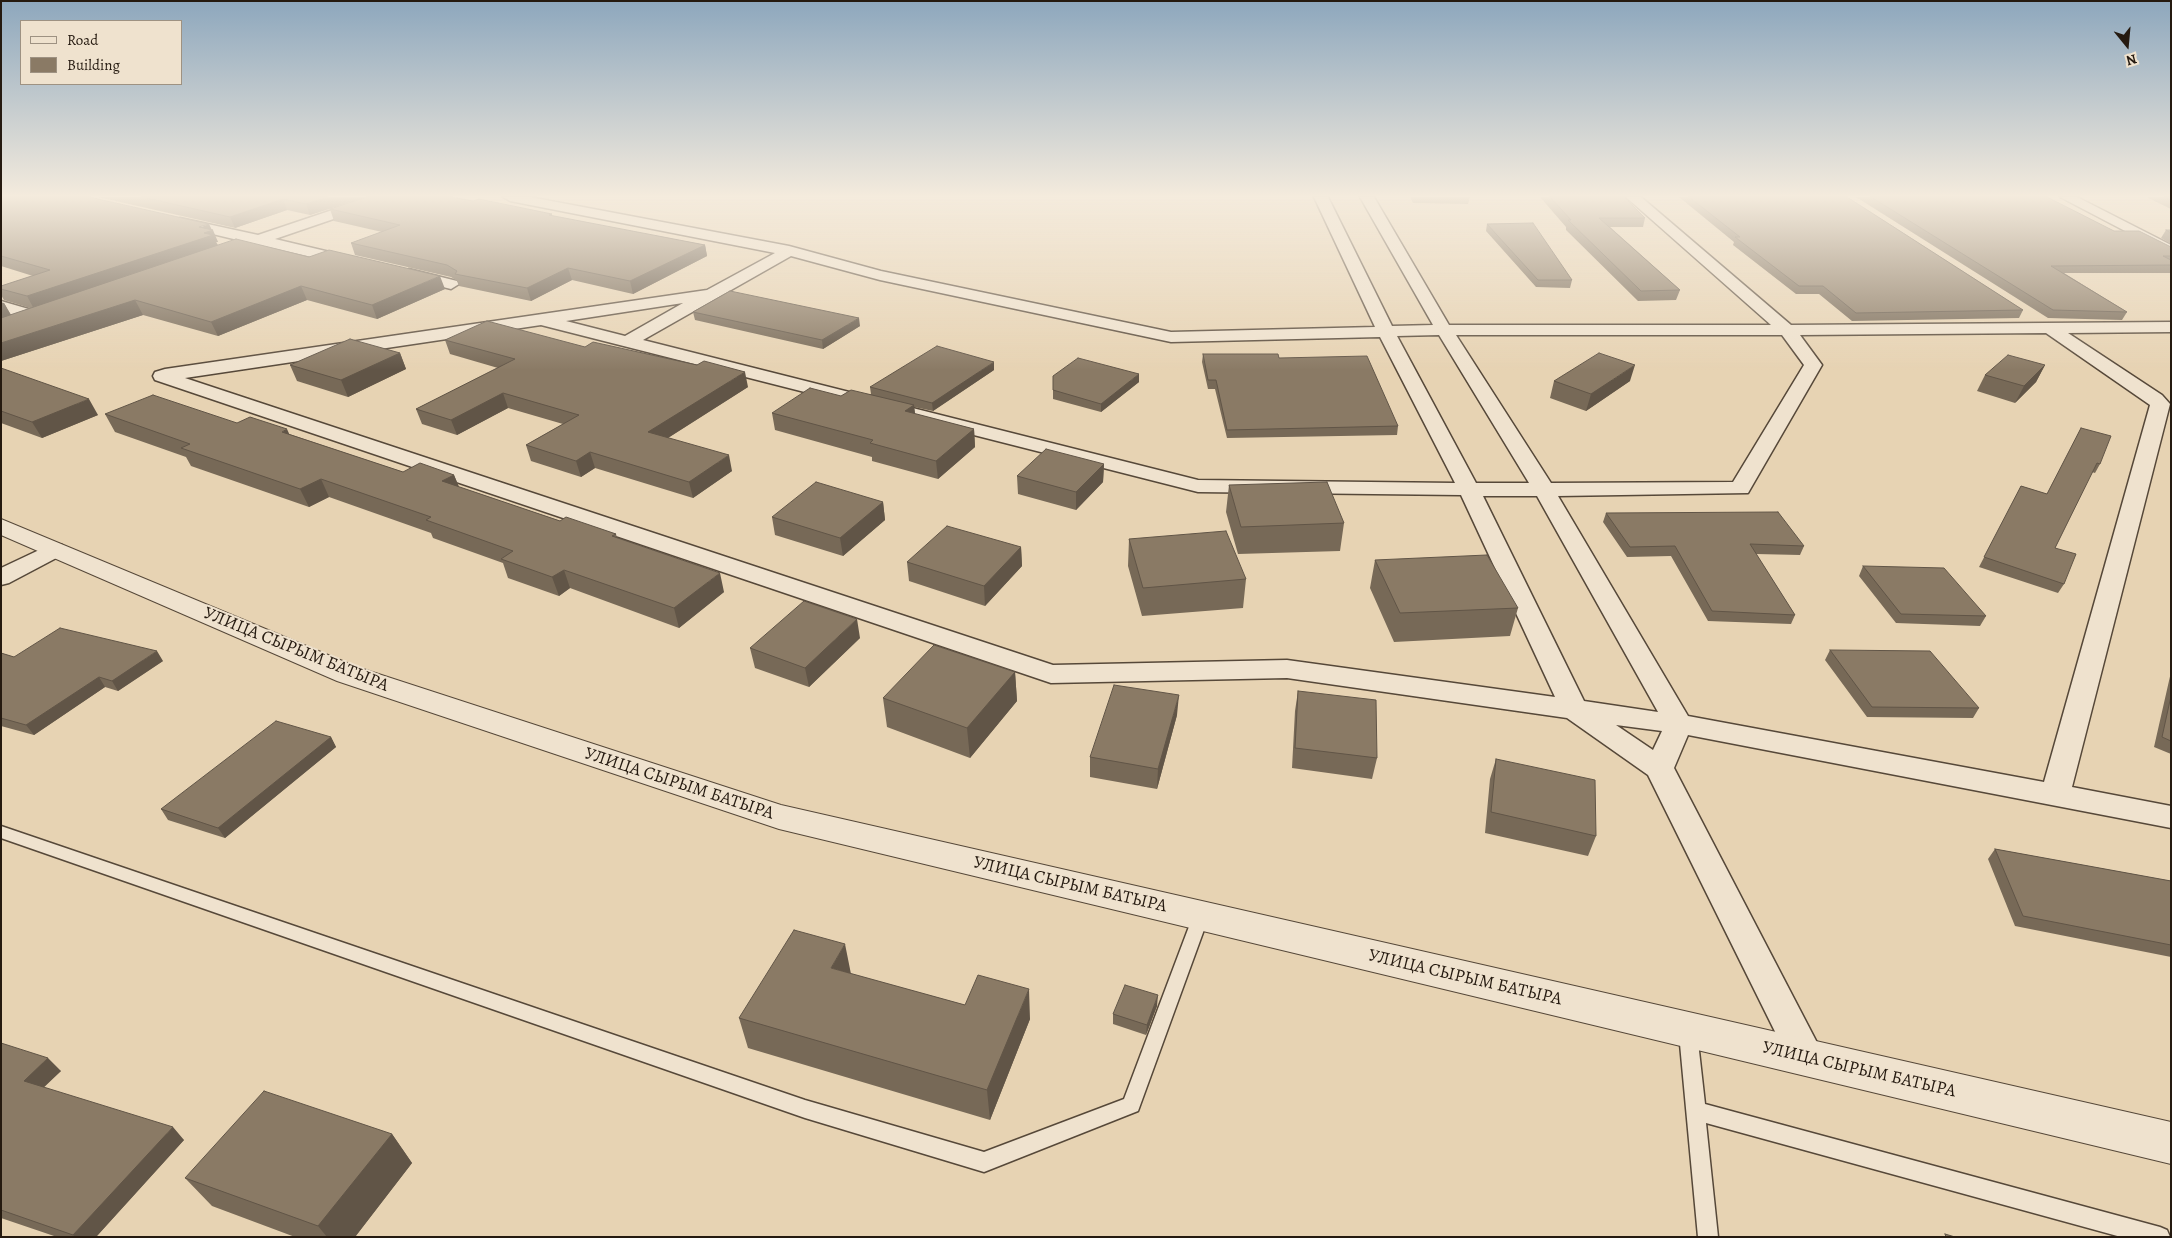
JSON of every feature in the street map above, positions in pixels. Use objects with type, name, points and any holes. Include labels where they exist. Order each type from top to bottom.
[{"type":"street","points":[[211,257],[218,255]]},
{"type":"street","points":[[321,255],[364,264]]},
{"type":"street","points":[[628,341],[782,255]]},
{"type":"street","points":[[803,255],[880,275],[1171,337],[1445,330],[2171,327]]},
{"type":"street","points":[[1349,255],[1386,332],[1469,489],[1574,709],[1659,768],[1807,1058]]},
{"type":"street","points":[[1400,255],[1544,490],[1679,724]]},
{"type":"street","points":[[539,319],[1198,486],[1544,490],[1740,488],[1813,365],[1812,361],[1787,330],[1700,255]]},
{"type":"street","points":[[393,271],[451,284]]},
{"type":"street","points":[[714,294],[162,376],[1050,674],[1288,669],[1679,724],[2171,817]]},
{"type":"street","points":[[1,306],[34,316]]},
{"type":"street","points":[[2016,307],[2160,404],[2055,794]]},
{"type":"street","points":[[9,325],[52,310]]},
{"type":"street","name":"УЛИЦА СЫРЫМ БАТЫРА","points":[[1,526],[347,674],[779,817],[2171,1143]]},
{"type":"street","points":[[1,578],[54,550]]},
{"type":"street","points":[[1659,768],[1679,724]]},
{"type":"lane","points":[[1,832],[805,1109],[984,1162],[1131,1105],[1201,916]]},
{"type":"lane","points":[[1688,1030],[1708,1237]]},
{"type":"lane","points":[[1696,1111],[2160,1237]]},
{"type":"building","points":[[153,255],[27,296],[1,289],[1,286],[50,270],[1,256]]},
{"type":"building","points":[[189,255],[300,255],[309,257],[315,255],[349,255],[440,276],[372,305],[301,286],[211,322],[135,300],[1,343],[1,318]]},
{"type":"building","points":[[402,255],[685,255],[630,281],[568,268],[527,288],[455,274],[457,271],[447,265]]},
{"type":"building","points":[[1515,255],[1555,255],[1572,280],[1538,280]]},
{"type":"building","points":[[1604,255],[1640,255],[1680,290],[1641,291]]},
{"type":"building","points":[[1758,255],[1937,255],[2023,310],[1856,313],[1823,286],[1799,286]]},
{"type":"building","points":[[1964,255],[2171,255],[2163,256],[2171,260],[2171,265],[2051,266],[2127,312],[2053,310]]},
{"type":"building","points":[[730,291],[859,318],[822,340],[693,312]]},
{"type":"building","points":[[487,321],[585,347],[593,342],[697,365],[704,361],[745,372],[648,432],[729,455],[689,482],[590,452],[576,461],[526,445],[579,415],[503,393],[451,420],[416,409],[515,359],[445,340]]},
{"type":"building","points":[[350,339],[400,353],[341,380],[290,365]]},
{"type":"building","points":[[937,346],[994,362],[932,403],[870,387]]},
{"type":"building","points":[[1599,353],[1635,365],[1591,394],[1554,381]]},
{"type":"building","points":[[1203,354],[1278,354],[1279,358],[1367,356],[1398,426],[1227,430],[1216,380],[1208,380]]},
{"type":"building","points":[[2008,355],[2045,365],[2024,386],[1985,375]]},
{"type":"building","points":[[1078,358],[1139,374],[1101,404],[1053,390],[1053,376]]},
{"type":"building","points":[[1,368],[89,399],[32,422],[1,411]]},
{"type":"building","points":[[810,388],[841,396],[851,390],[914,405],[905,411],[974,429],[936,461],[870,443],[873,440],[772,413]]},
{"type":"building","points":[[153,395],[237,423],[250,417],[287,429],[282,432],[403,472],[420,463],[454,475],[442,481],[560,521],[566,517],[616,534],[612,536],[720,573],[674,608],[564,570],[552,577],[501,559],[513,551],[426,520],[431,517],[321,479],[300,489],[181,448],[190,444],[105,414]]},
{"type":"building","points":[[2081,428],[2111,436],[2100,464],[2097,463],[2055,548],[2076,554],[2064,584],[1984,557],[2021,486],[2047,494]]},
{"type":"building","points":[[1046,449],[1104,464],[1076,492],[1017,476]]},
{"type":"building","points":[[816,482],[883,502],[840,538],[772,517]]},
{"type":"building","points":[[1327,482],[1344,523],[1241,527],[1229,485]]},
{"type":"building","points":[[1778,512],[1804,546],[1750,544],[1795,615],[1712,611],[1675,546],[1630,547],[1606,513]]},
{"type":"building","points":[[947,526],[1021,547],[984,586],[907,562]]},
{"type":"building","points":[[1226,531],[1246,579],[1143,588],[1129,539]]},
{"type":"building","points":[[1487,555],[1518,608],[1400,613],[1375,560]]},
{"type":"building","points":[[1863,566],[1944,568],[1986,616],[1901,614]]},
{"type":"building","points":[[804,601],[857,619],[805,668],[750,648]]},
{"type":"building","points":[[60,628],[157,651],[112,681],[99,677],[26,725],[1,718],[1,653],[14,657]]},
{"type":"building","points":[[934,645],[1015,672],[967,728],[883,698]]},
{"type":"building","points":[[1830,650],[1930,651],[1979,708],[1872,707]]},
{"type":"building","points":[[1114,685],[1179,695],[1158,769],[1090,757]]},
{"type":"building","points":[[1298,691],[1376,700],[1377,758],[1295,748]]},
{"type":"building","points":[[2171,696],[2171,741],[2162,737]]},
{"type":"building","points":[[276,721],[331,737],[218,828],[161,809]]},
{"type":"building","points":[[1496,759],[1595,780],[1596,836],[1491,812]]},
{"type":"building","points":[[1995,849],[2171,881],[2171,945],[2023,916]]},
{"type":"building","points":[[794,930],[845,944],[831,968],[965,1005],[978,975],[1029,989],[987,1090],[739,1018]]},
{"type":"building","points":[[1125,985],[1158,995],[1147,1025],[1113,1014]]},
{"type":"building","points":[[1,1043],[48,1058],[24,1081],[173,1127],[73,1235],[1,1210]]},
{"type":"building","points":[[264,1091],[392,1134],[318,1226],[185,1178]]}]
